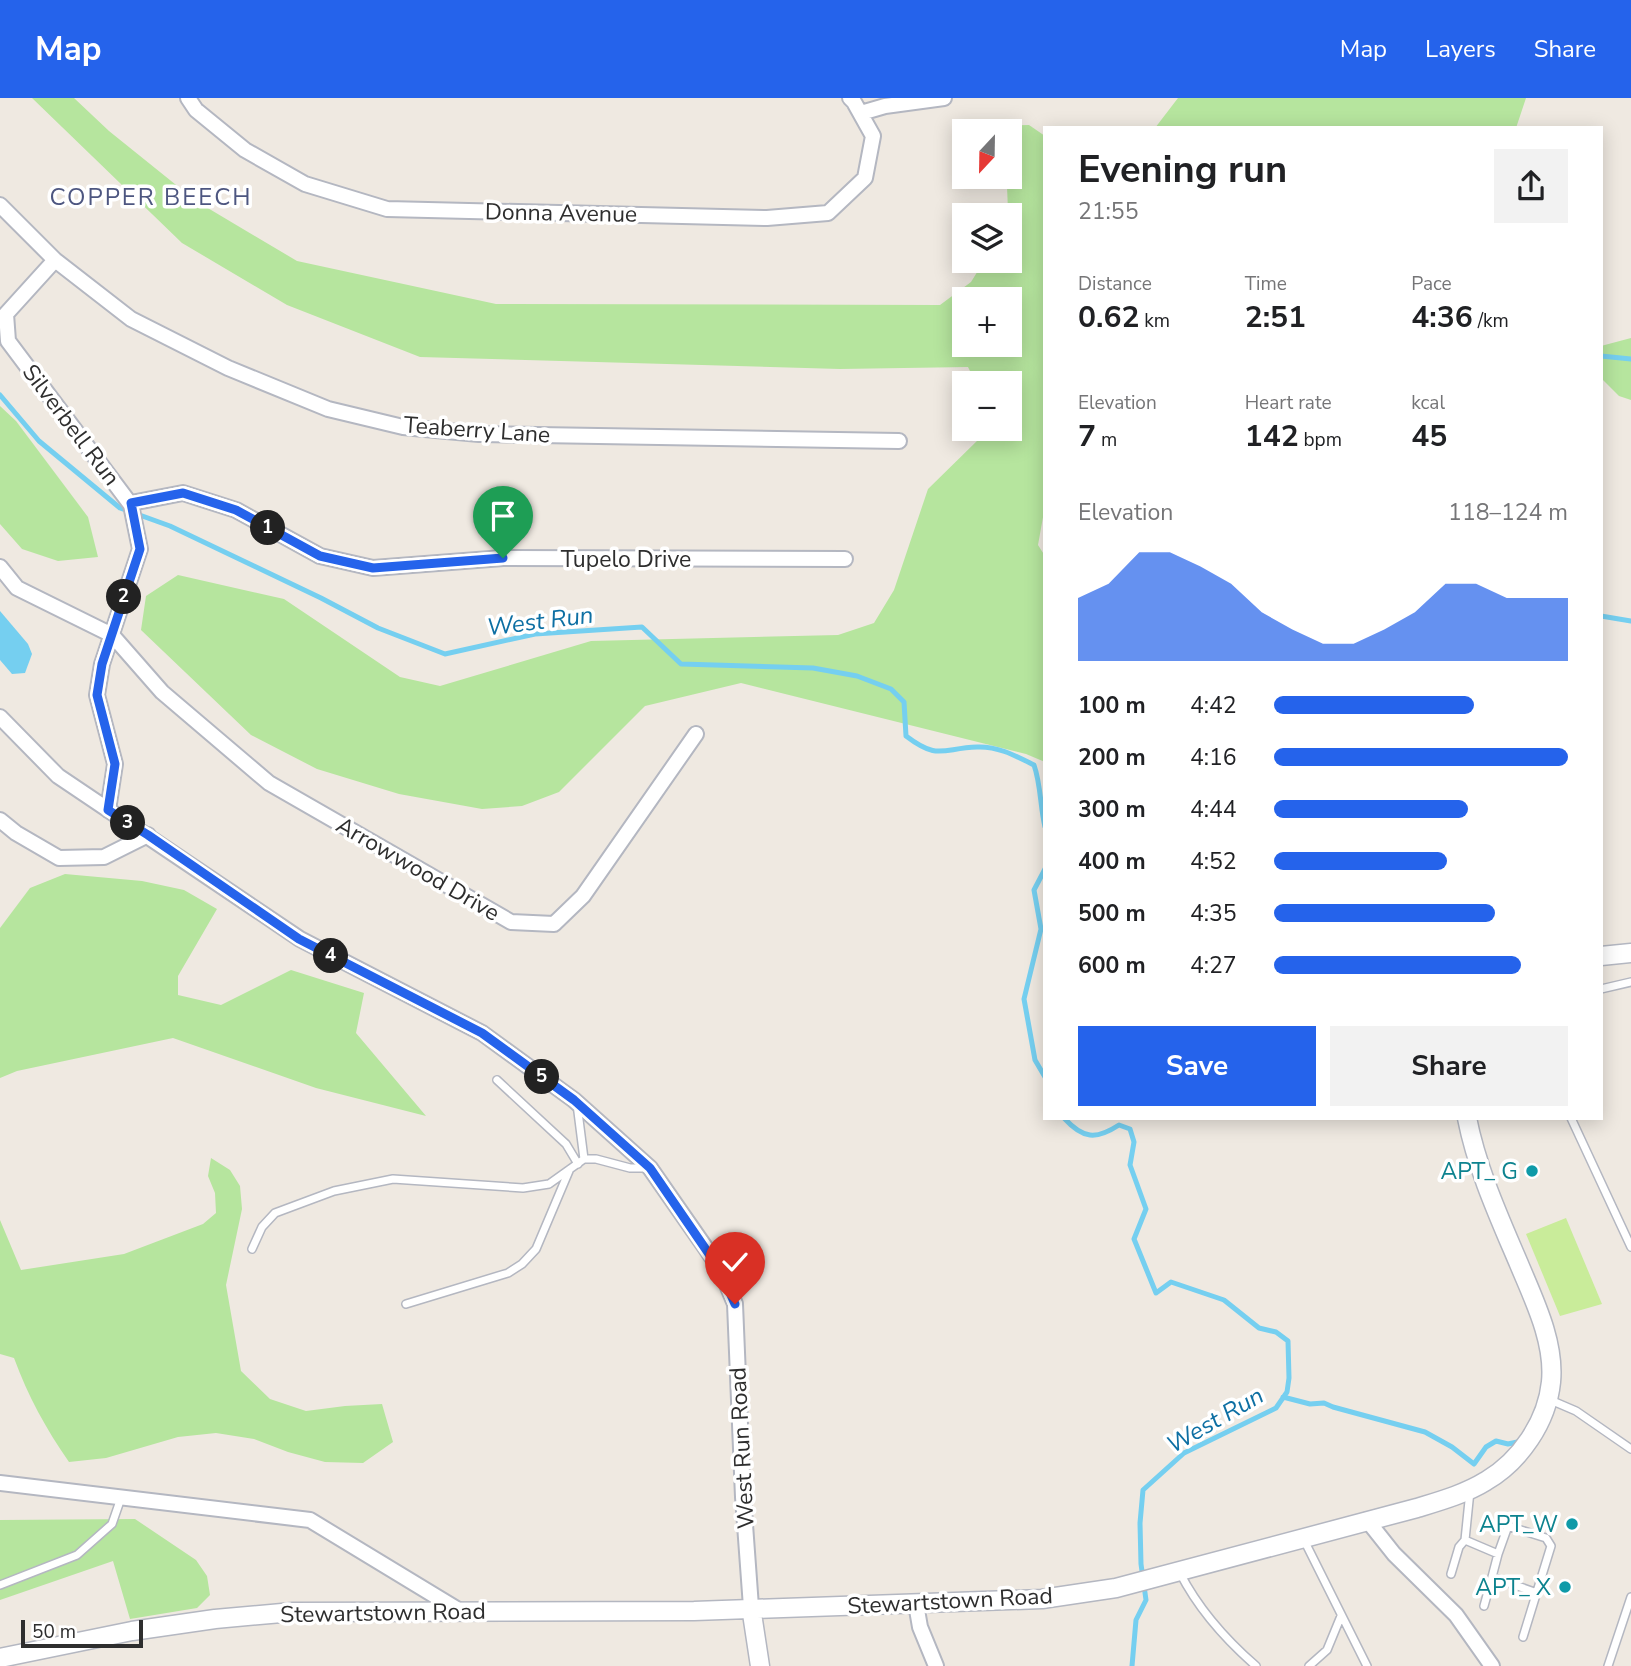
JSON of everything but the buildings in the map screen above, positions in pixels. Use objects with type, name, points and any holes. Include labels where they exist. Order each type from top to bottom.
[{"type":"street","name":"Donna Avenue","points":[[188,98],[196,110],[245,150],[305,184],[387,209],[768,218],[828,213],[865,178],[873,136],[850,98]]},
{"type":"street","points":[[861,113],[885,106],[944,98]]},
{"type":"street","name":"Teaberry Lane","points":[[0,205],[55,260],[131,319],[228,368],[328,409],[403,427],[479,434],[899,441]]},
{"type":"street","name":"Silverbell Run","points":[[55,260],[6,314],[8,341],[131,504],[140,549],[102,664],[97,695],[115,764],[108,810]]},
{"type":"street","name":"Tupelo Drive","points":[[131,504],[183,493],[236,510],[320,556],[373,568],[503,558],[845,559]]},
{"type":"street","points":[[0,566],[17,588],[112,635]]},
{"type":"street","name":"Arrowwood Drive","points":[[112,635],[162,692],[269,783],[511,922],[554,924],[583,896],[696,734]]},
{"type":"street","name":"West Run Road","points":[[0,717],[58,776],[299,939],[482,1033],[577,1103],[650,1168],[720,1270],[735,1304],[743,1497],[751,1607],[760,1666]]},
{"type":"street","points":[[0,820],[16,833],[60,858],[104,857],[148,835]]},
{"type":"street","points":[[1603,956],[1631,953]]},
{"type":"street","name":"Stewartstown Road","points":[[0,1658],[132,1631],[215,1619],[293,1612],[694,1611],[751,1607],[1012,1601],[1116,1588],[1417,1508],[1470,1490],[1507,1468],[1533,1434],[1548,1399],[1551,1364],[1538,1310],[1487,1185],[1467,1120]]},
{"type":"street","points":[[0,1483],[310,1520],[460,1612]]},
{"type":"street","points":[[1367,1520],[1394,1555],[1455,1615],[1492,1666]]},
{"type":"street","points":[[916,1604],[920,1628],[936,1666]]},
{"type":"lane","points":[[1603,989],[1631,982]]},
{"type":"lane","points":[[497,1080],[581,1161]]},
{"type":"lane","points":[[577,1103],[581,1161]]},
{"type":"lane","points":[[1572,1120],[1631,1247]]},
{"type":"lane","points":[[252,1249],[262,1227],[275,1213],[334,1191],[393,1179],[523,1188],[549,1184],[581,1161],[596,1159],[630,1168],[650,1168]]},
{"type":"lane","points":[[406,1304],[508,1273],[522,1264],[536,1250],[570,1170]]},
{"type":"lane","points":[[1548,1399],[1576,1411],[1631,1449]]},
{"type":"lane","points":[[1451,1574],[1459,1547],[1465,1540],[1470,1490]]},
{"type":"lane","points":[[0,1585],[77,1555],[112,1524],[121,1497]]},
{"type":"lane","points":[[1484,1606],[1508,1526],[1546,1538],[1551,1546],[1523,1637]]},
{"type":"lane","points":[[1303,1538],[1367,1666]]},
{"type":"lane","points":[[1465,1540],[1498,1554]]},
{"type":"lane","points":[[1173,1572],[1210,1621],[1256,1666]]},
{"type":"lane","points":[[1492,1577],[1537,1593]]},
{"type":"lane","points":[[1608,1666],[1631,1597]]},
{"type":"lane","points":[[1309,1666],[1327,1650],[1341,1616]]},
{"type":"green space","points":[[32,98],[74,98],[109,131],[196,201],[297,261],[496,304],[940,305],[952,296],[952,357],[1022,357],[1022,287],[964,287],[977,273],[1022,273],[1022,203],[1008,203],[1007,189],[1022,189],[1022,125],[1029,125],[1043,135],[1043,517],[1038,545],[1043,553],[1043,761],[1026,754],[741,683],[645,706],[559,792],[522,806],[482,809],[399,794],[317,769],[251,735],[141,630],[146,596],[178,575],[284,599],[400,677],[440,686],[591,641],[838,635],[874,623],[894,590],[928,489],[977,441],[1022,441],[1022,371],[970,371],[968,367],[840,369],[420,357],[287,305],[182,243]]},
{"type":"green space","points":[[1178,98],[1526,98],[1517,126],[1157,126]]},
{"type":"green space","points":[[1631,338],[1631,400],[1619,396],[1603,380],[1603,345]]},
{"type":"green space","points":[[0,406],[16,421],[88,517],[98,557],[58,561],[22,549],[0,524]]},
{"type":"green space","points":[[65,874],[142,881],[184,890],[217,909],[178,976],[178,995],[221,1005],[291,970],[364,993],[356,1033],[426,1116],[316,1088],[173,1038],[17,1071],[0,1078],[0,928],[30,888]]},
{"type":"green space","points":[[211,1158],[230,1170],[240,1186],[242,1209],[226,1285],[241,1371],[270,1399],[306,1411],[382,1404],[393,1442],[363,1463],[325,1462],[254,1439],[216,1433],[178,1437],[106,1458],[69,1462],[38,1412],[14,1358],[0,1354],[0,1220],[21,1270],[124,1254],[203,1224],[216,1213],[215,1193],[208,1176]]},
{"type":"green space","points":[[1566,1218],[1602,1304],[1560,1316],[1526,1234]]},
{"type":"green space","points":[[135,1519],[196,1560],[207,1576],[210,1595],[197,1608],[130,1619],[113,1561],[0,1600],[0,1520]]},
{"type":"water","points":[[0,611],[28,644],[32,654],[25,673],[12,674],[0,660]]},
{"type":"waterway","points":[[1603,356],[1631,359]]},
{"type":"waterway","name":"West Run","points":[[0,395],[39,441],[120,508],[170,526],[378,628],[445,654],[535,634],[642,627],[681,664],[813,668],[857,676],[891,689],[904,702],[906,736],[917,744],[934,751],[992,748],[1034,765],[1043,814]]},
{"type":"waterway","points":[[1603,616],[1631,621]]},
{"type":"waterway","name":"West Run","points":[[1043,873],[1034,890],[1041,929],[1024,999],[1035,1060],[1043,1074]]},
{"type":"waterway","name":"West Run","points":[[1066,1120],[1077,1130],[1090,1135],[1103,1133],[1119,1125],[1130,1129],[1134,1142],[1130,1165],[1146,1209],[1134,1239],[1156,1293],[1171,1282],[1224,1300],[1259,1328],[1276,1332],[1288,1341],[1287,1392],[1276,1408],[1184,1453],[1143,1490],[1140,1523],[1141,1564],[1146,1600],[1136,1620],[1132,1666]]},
{"type":"waterway","points":[[1283,1397],[1310,1404],[1324,1403],[1425,1432],[1452,1447],[1474,1464],[1486,1447],[1496,1441],[1508,1444],[1522,1441]]},
{"type":"place","name":"APT_ G","points":[[1532,1171]]},
{"type":"place","name":"APT_W","points":[[1572,1524]]},
{"type":"place","name":"APT_ X","points":[[1565,1587]]},
{"type":"district","name":"COPPER BEECH","points":[[151,197]]},
{"type":"route","points":[[503,558],[373,568],[320,556],[236,510],[183,493],[131,503],[140,549],[102,664],[97,695],[115,764],[108,810],[299,939],[482,1033],[574,1100],[650,1168],[720,1270],[735,1304]]}]
